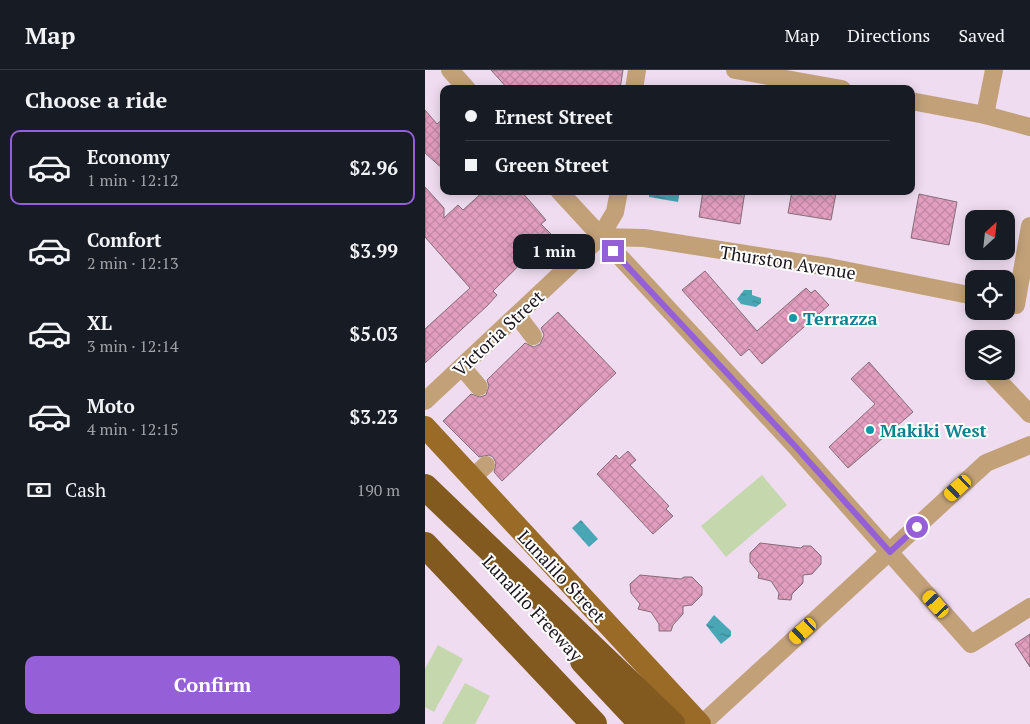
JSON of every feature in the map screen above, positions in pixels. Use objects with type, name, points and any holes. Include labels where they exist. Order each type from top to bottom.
[{"type":"highway","points":[[425,487],[672,724]]},
{"type":"highway","name":"Lunalilo Freeway","points":[[425,492],[642,724]]},
{"type":"highway","name":"Lunalilo Freeway","points":[[425,545],[594,724]]},
{"type":"highway","points":[[425,572],[505,630]]},
{"type":"main road","name":"Lunalilo Street","points":[[425,426],[479,472],[701,724]]},
{"type":"street","points":[[451,70],[464,85]]},
{"type":"street","points":[[635,85],[637,70]]},
{"type":"street","points":[[735,70],[819,85]]},
{"type":"street","points":[[985,115],[994,70]]},
{"type":"street","points":[[915,102],[985,115],[1030,127]]},
{"type":"street","points":[[563,195],[795,446],[971,644],[1030,607]]},
{"type":"street","name":"Victoria Street","points":[[425,401],[600,237],[615,212],[618,195]]},
{"type":"street","points":[[1017,305],[1030,226]]},
{"type":"street","name":"Thurston Avenue","points":[[600,237],[644,238],[829,267],[965,294]]},
{"type":"street","points":[[517,315],[533,336]]},
{"type":"street","points":[[462,367],[479,387]]},
{"type":"street","points":[[998,380],[1030,414]]},
{"type":"street","points":[[701,724],[986,463],[1030,445]]},
{"type":"green space","points":[[762,475],[787,505],[726,557],[701,526]]},
{"type":"green space","points":[[438,645],[463,659],[434,712],[425,707],[425,669]]},
{"type":"green space","points":[[465,683],[490,696],[475,724],[442,724]]},
{"type":"water","points":[[649,195],[679,195],[678,202],[649,197]]},
{"type":"water","points":[[744,290],[752,290],[752,295],[761,298],[761,303],[756,307],[741,304],[737,299]]},
{"type":"water","points":[[581,520],[598,539],[589,547],[572,528]]},
{"type":"water","points":[[714,615],[731,631],[731,636],[721,644],[706,625]]},
{"type":"building","points":[[491,70],[623,70],[621,85],[504,85]]},
{"type":"building","points":[[425,110],[437,124],[440,121],[440,166],[425,153]]},
{"type":"building","points":[[425,187],[444,208],[444,218],[458,205],[463,210],[480,195],[524,195],[546,220],[541,224],[551,234],[493,291],[497,295],[487,306],[425,363],[425,329],[470,288],[425,237]]},
{"type":"building","points":[[919,194],[957,202],[949,245],[911,238]]},
{"type":"building","points":[[702,195],[744,195],[740,224],[699,217]]},
{"type":"building","points":[[791,195],[836,195],[831,220],[788,213]]},
{"type":"building","name":"Terrazza","points":[[705,271],[757,331],[806,288],[811,293],[815,290],[829,305],[762,364],[749,349],[741,356],[682,290]]},
{"type":"building","points":[[558,312],[616,373],[502,481],[494,472],[496,463],[493,457],[489,455],[479,457],[443,421],[471,394],[480,397],[486,395],[489,386],[487,380],[525,343],[534,347],[540,344],[544,335],[541,328]]},
{"type":"building","name":"Makiki West","points":[[869,362],[913,412],[848,468],[829,447],[875,404],[851,379]]},
{"type":"building","points":[[628,451],[636,460],[630,465],[669,506],[666,509],[673,516],[653,534],[597,474],[616,455],[619,459]]},
{"type":"building","points":[[760,543],[801,548],[803,546],[811,546],[821,556],[821,564],[812,574],[803,575],[803,583],[792,594],[791,600],[778,599],[779,593],[771,581],[758,578],[759,573],[750,562],[750,553]]},
{"type":"building","points":[[640,575],[681,579],[692,577],[702,587],[702,595],[692,605],[683,606],[683,614],[673,625],[671,631],[659,631],[659,624],[651,612],[638,609],[640,604],[631,593],[630,584]]},
{"type":"building","points":[[1030,634],[1030,667],[1015,644]]},
{"type":"place","name":"Terrazza","points":[[793,318]]},
{"type":"place","name":"Makiki West","points":[[870,430]]},
{"type":"route","points":[[613,251],[795,446],[890,552],[917,527]]}]
